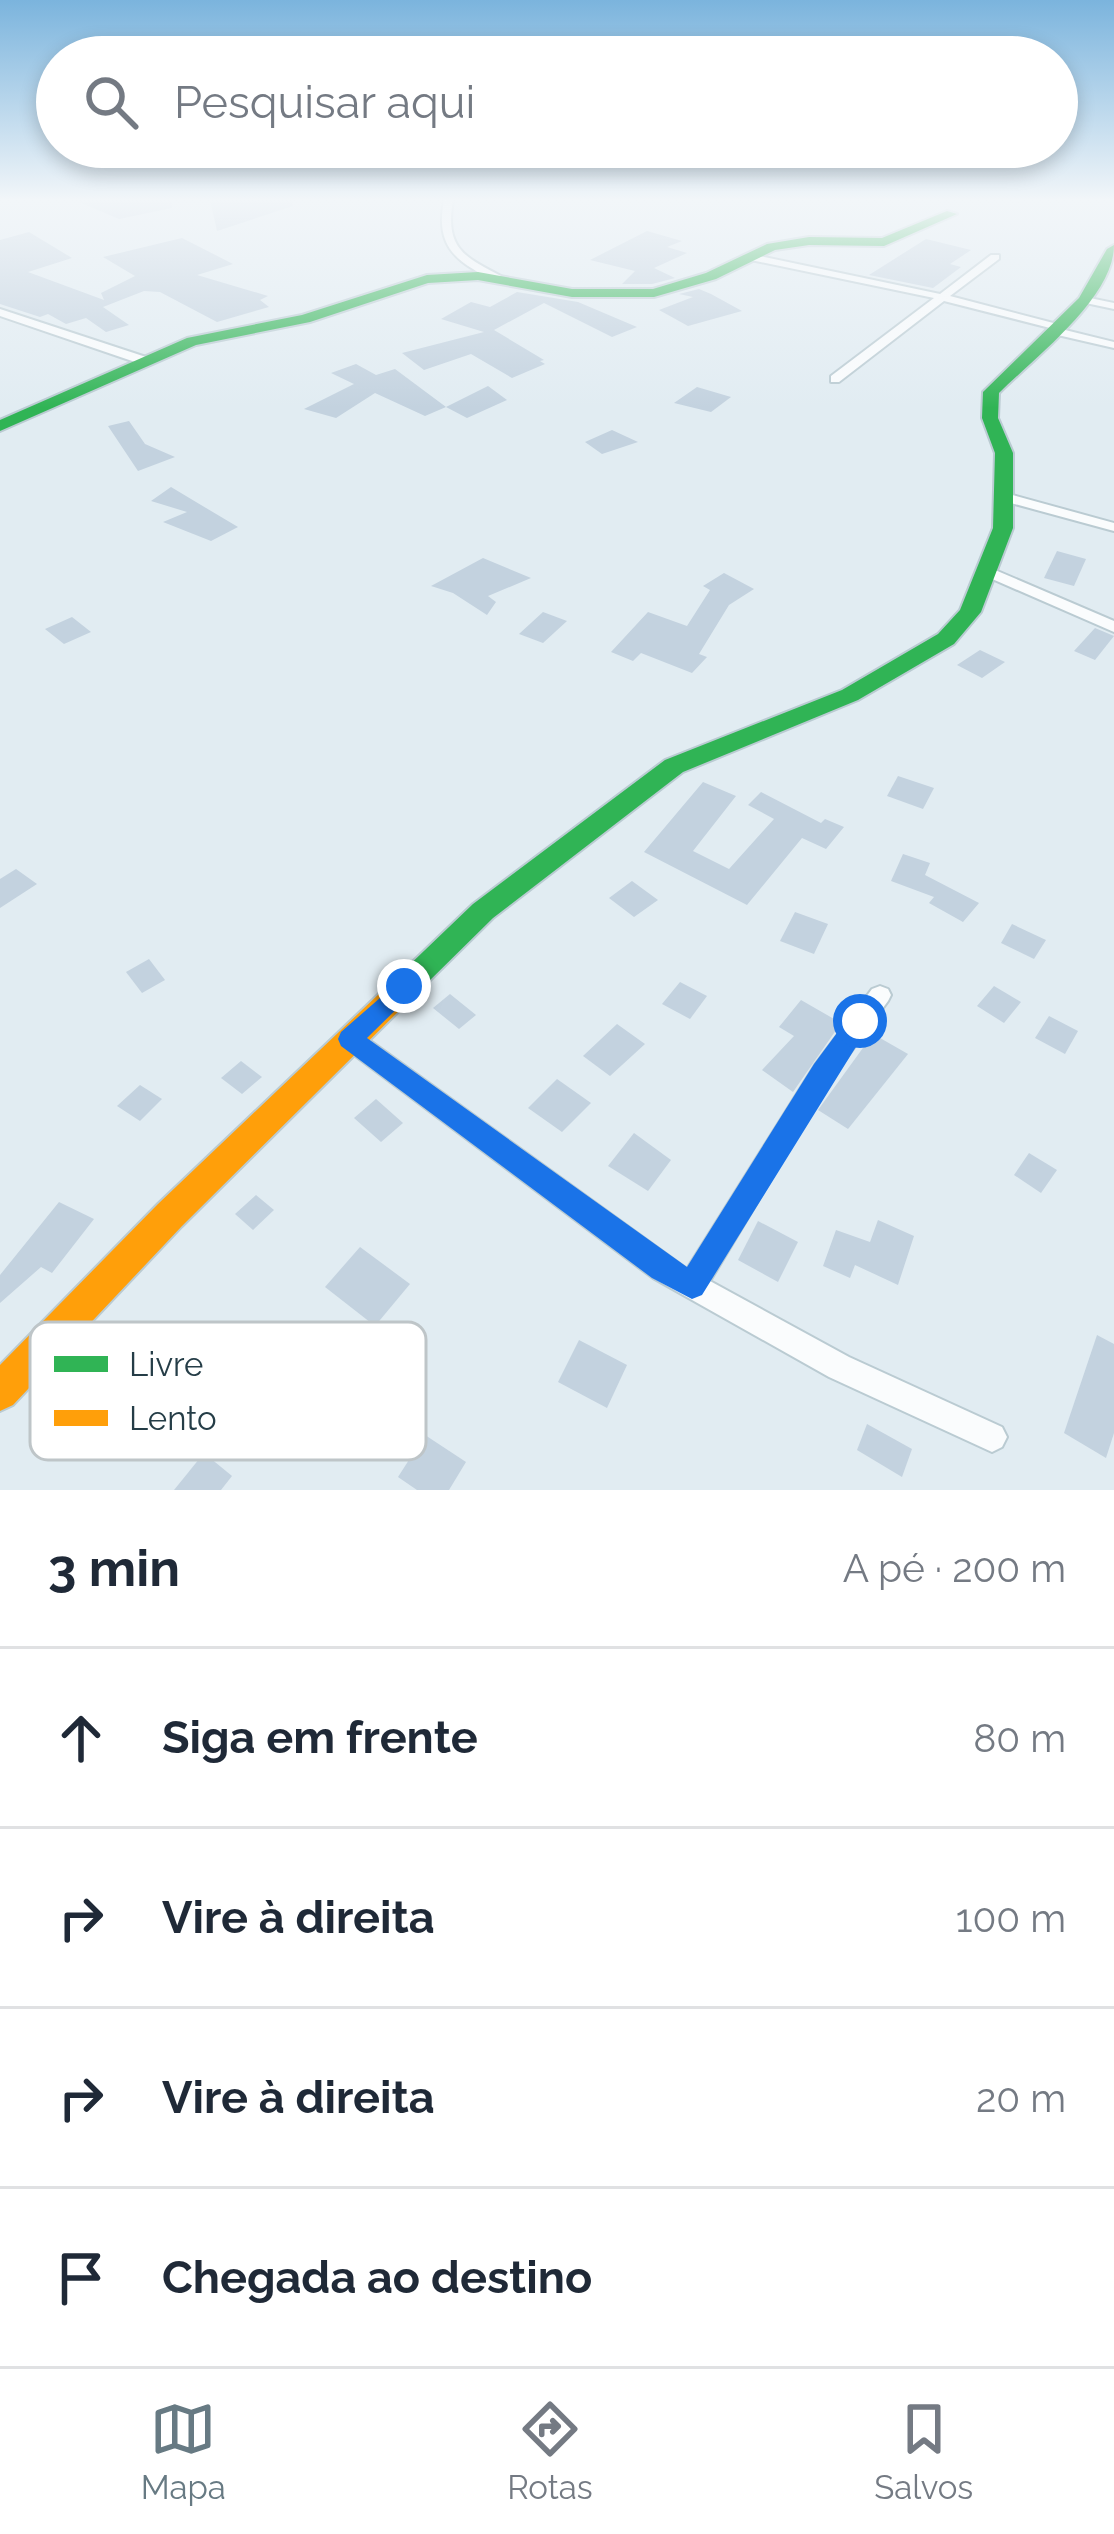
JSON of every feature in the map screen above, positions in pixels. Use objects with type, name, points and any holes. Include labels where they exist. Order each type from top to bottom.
[{"type":"street","points":[[484,270],[497,278]]},
{"type":"street","points":[[0,426],[193,341],[305,319],[398,285],[453,276],[497,278],[572,293],[654,293],[724,270]]},
{"type":"street","points":[[813,270],[945,298],[1114,345]]},
{"type":"street","points":[[835,379],[980,270]]},
{"type":"street","points":[[67,1322],[482,911],[655,780],[721,745],[850,694],[946,639],[970,612],[1003,528],[1004,453],[990,418],[991,392],[1085,300],[1102,270]]},
{"type":"street","points":[[1085,300],[1114,306]]},
{"type":"street","points":[[0,312],[145,361]]},
{"type":"street","points":[[1005,497],[1114,527]]},
{"type":"street","points":[[988,572],[1114,627]]},
{"type":"street","points":[[692,1285],[823,1072],[880,995]]},
{"type":"street","points":[[350,1039],[662,1269],[839,1367],[992,1437]]},
{"type":"street","points":[[0,1391],[30,1360]]},
{"type":"building","points":[[0,270],[36,270],[28,272],[104,300],[101,293],[135,276],[124,270],[215,270],[197,275],[268,296],[260,300],[269,307],[217,322],[160,292],[144,291],[103,307],[129,325],[106,332],[86,318],[66,324],[48,314],[40,317],[0,304]]},
{"type":"building","points":[[629,270],[657,270],[675,278],[622,284],[635,271]]},
{"type":"building","points":[[878,270],[958,270],[933,288],[869,275]]},
{"type":"building","points":[[699,289],[742,311],[688,326],[659,310],[693,297],[679,294]]},
{"type":"building","points":[[517,292],[578,302],[637,327],[612,337],[544,303],[494,330],[544,360],[540,361],[545,364],[512,378],[471,354],[424,370],[402,353],[484,332],[441,319],[471,302],[490,307]]},
{"type":"building","points":[[356,364],[376,375],[395,369],[446,407],[425,416],[375,393],[336,418],[304,409],[354,384],[331,373]]},
{"type":"building","points":[[488,386],[507,400],[467,418],[446,407]]},
{"type":"building","points":[[697,387],[731,397],[711,412],[674,403]]},
{"type":"building","points":[[129,421],[145,444],[175,457],[138,471],[108,426]]},
{"type":"building","points":[[612,430],[638,442],[602,454],[585,442]]},
{"type":"building","points":[[171,487],[238,527],[211,541],[163,522],[187,512],[151,501]]},
{"type":"building","points":[[1057,551],[1086,559],[1074,586],[1044,578]]},
{"type":"building","points":[[483,558],[531,578],[488,596],[496,602],[487,615],[453,593],[431,586]]},
{"type":"building","points":[[724,573],[754,589],[729,605],[699,654],[707,657],[692,673],[641,653],[633,661],[611,652],[648,612],[687,626],[710,590],[703,586]]},
{"type":"building","points":[[543,612],[567,621],[543,643],[519,634]]},
{"type":"building","points":[[72,617],[91,632],[64,644],[45,629]]},
{"type":"building","points":[[1095,628],[1114,636],[1095,660],[1074,651]]},
{"type":"building","points":[[980,650],[1005,662],[982,678],[957,665]]},
{"type":"building","points":[[898,776],[934,788],[923,809],[887,796]]},
{"type":"building","points":[[703,782],[736,796],[693,851],[729,869],[774,819],[748,805],[761,792],[821,823],[825,819],[844,827],[826,849],[802,838],[747,905],[644,852]]},
{"type":"building","points":[[903,854],[930,863],[925,875],[979,903],[963,922],[929,903],[934,897],[891,881]]},
{"type":"building","points":[[16,869],[37,884],[0,908],[0,879]]},
{"type":"building","points":[[632,881],[658,900],[634,917],[609,898]]},
{"type":"building","points":[[795,912],[828,924],[814,954],[780,941]]},
{"type":"building","points":[[1012,924],[1046,940],[1034,959],[1001,943]]},
{"type":"building","points":[[149,959],[165,980],[142,993],[126,972]]},
{"type":"building","points":[[680,982],[707,996],[690,1019],[662,1004]]},
{"type":"building","points":[[994,986],[1021,1002],[1004,1023],[977,1006]]},
{"type":"building","points":[[450,994],[476,1015],[459,1029],[433,1008]]},
{"type":"building","points":[[801,1000],[841,1023],[793,1092],[762,1070],[794,1036],[779,1027]]},
{"type":"building","points":[[1049,1016],[1078,1031],[1065,1054],[1035,1038]]},
{"type":"building","points":[[617,1024],[645,1044],[610,1076],[583,1056]]},
{"type":"building","points":[[873,1034],[908,1054],[848,1129],[818,1110]]},
{"type":"building","points":[[241,1061],[262,1077],[242,1094],[221,1078]]},
{"type":"building","points":[[557,1079],[591,1103],[562,1132],[528,1108]]},
{"type":"building","points":[[140,1085],[162,1099],[140,1121],[117,1106]]},
{"type":"building","points":[[376,1099],[403,1123],[381,1142],[354,1118]]},
{"type":"building","points":[[634,1133],[671,1160],[648,1191],[608,1166]]},
{"type":"building","points":[[1029,1153],[1057,1170],[1041,1193],[1014,1175]]},
{"type":"building","points":[[256,1195],[274,1210],[253,1230],[235,1214]]},
{"type":"building","points":[[59,1202],[94,1219],[52,1273],[41,1267],[0,1303],[0,1275]]},
{"type":"building","points":[[878,1220],[914,1236],[898,1285],[855,1265],[850,1278],[823,1266],[836,1230],[870,1242]]},
{"type":"building","points":[[758,1221],[798,1242],[778,1282],[738,1260]]},
{"type":"building","points":[[360,1247],[410,1284],[378,1322],[370,1322],[325,1287]]},
{"type":"building","points":[[1097,1335],[1114,1344],[1114,1433],[1106,1458],[1064,1433]]},
{"type":"building","points":[[579,1340],[627,1365],[607,1408],[558,1382]]},
{"type":"building","points":[[867,1424],[912,1449],[902,1477],[857,1450]]},
{"type":"building","points":[[426,1436],[466,1462],[449,1490],[417,1490],[398,1477],[409,1460],[426,1460]]},
{"type":"building","points":[[198,1460],[213,1460],[232,1476],[221,1490],[174,1490]]},
{"type":"traffic: fast","points":[[0,426],[192,341],[305,319],[427,279],[478,276],[572,293],[654,293],[725,270]]},
{"type":"traffic: fast","points":[[411,981],[483,911],[674,766],[850,695],[946,639],[970,612],[1003,528],[1004,453],[990,418],[991,392],[1085,300],[1102,270]]},
{"type":"traffic: slow","points":[[67,1322],[411,981]]},
{"type":"traffic: slow","points":[[0,1392],[30,1361]]},
{"type":"route","points":[[404,986],[350,1039],[662,1269],[692,1285],[823,1072],[860,1021]]}]
